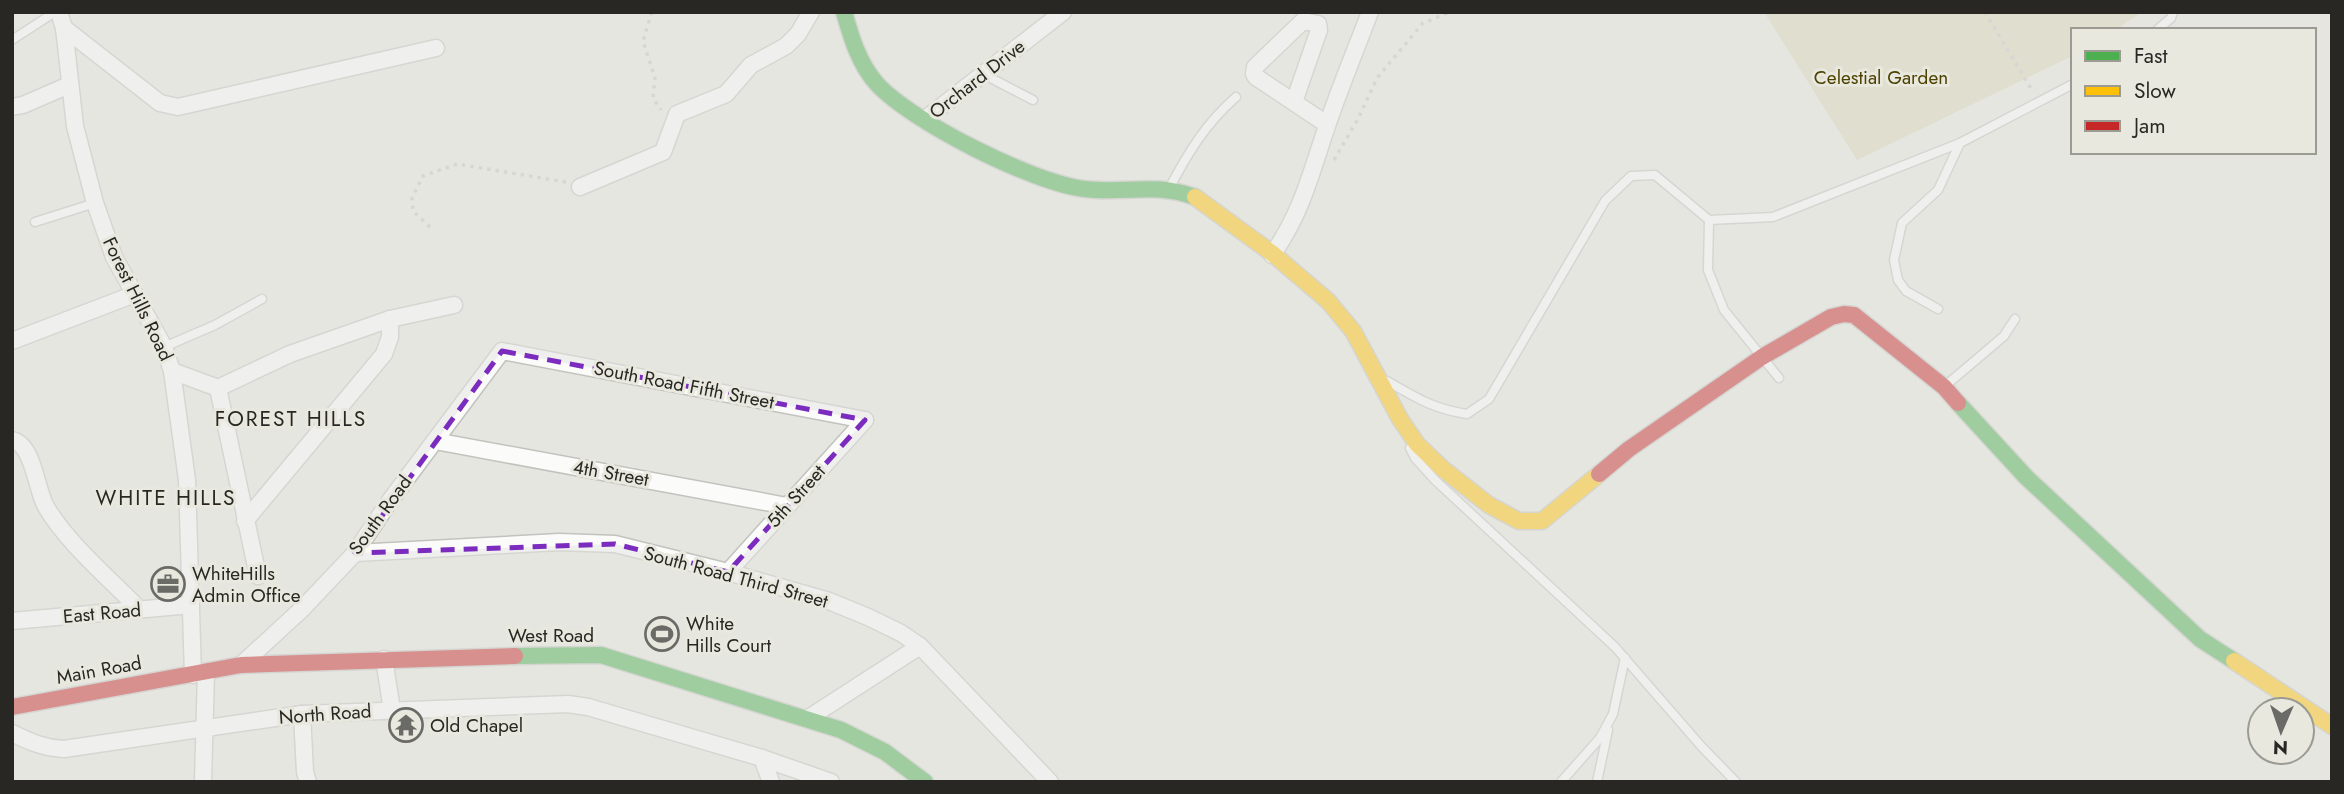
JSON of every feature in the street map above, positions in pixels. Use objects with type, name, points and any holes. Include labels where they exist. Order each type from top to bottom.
[{"type":"street","points":[[580,187],[663,152],[677,114],[726,94],[751,65],[786,46],[798,34],[811,12]]},
{"type":"street","points":[[844,12],[850,36],[861,60],[878,86],[924,120],[1015,167],[1048,180],[1083,189],[1156,187],[1195,197],[1272,255],[1308,284],[1343,319],[1410,435],[1446,472],[1491,507],[1518,521],[1542,521],[1629,449],[1762,357],[1831,317],[1854,315],[1944,387],[2026,477],[2200,639],[2332,726]]},
{"type":"street","name":"Orchard Drive","points":[[924,120],[1063,12]]},
{"type":"street","points":[[1272,255],[1286,236],[1298,211],[1327,124],[1370,12]]},
{"type":"street","points":[[59,17],[160,103],[178,107],[436,48]]},
{"type":"street","name":"Forest Hills Road","points":[[59,17],[75,126],[95,204],[114,257],[164,347],[172,371],[187,480],[191,605],[205,728],[203,782]]},
{"type":"street","points":[[1294,102],[1319,30],[1318,24],[1308,20],[1303,21],[1254,70],[1256,76],[1294,102],[1327,124]]},
{"type":"street","points":[[12,107],[23,106],[69,85]]},
{"type":"street","points":[[12,341],[135,294]]},
{"type":"street","points":[[172,371],[219,388],[290,354],[390,319],[454,305]]},
{"type":"street","points":[[245,521],[384,354],[390,337],[390,319]]},
{"type":"street","name":"South Road Fifth Street","points":[[502,351],[865,420]]},
{"type":"street","name":"South Road","points":[[241,665],[302,609],[355,554],[389,502],[502,351]]},
{"type":"street","points":[[219,388],[258,576]]},
{"type":"street","name":"5th Street","points":[[727,572],[865,420]]},
{"type":"street","name":"4th Street","points":[[435,441],[787,506]]},
{"type":"street","points":[[18,443],[39,492],[58,525],[139,610]]},
{"type":"street","name":"South Road Third Street","points":[[355,554],[559,542],[615,544],[829,601],[901,633],[920,646],[1051,782]]},
{"type":"street","name":"East Road","points":[[12,621],[191,605]]},
{"type":"street","points":[[807,719],[920,646]]},
{"type":"street","name":"West Road","points":[[199,673],[241,665],[601,655],[807,719],[876,745],[908,766],[925,782]]},
{"type":"street","points":[[384,659],[392,710]]},
{"type":"street","name":"Main Road","points":[[12,707],[199,673]]},
{"type":"street","name":"North Road","points":[[12,733],[33,744],[64,749],[302,714],[568,704],[588,707],[762,758],[831,782]]},
{"type":"street","points":[[302,714],[305,772],[308,782]]},
{"type":"street","points":[[762,758],[771,782]]},
{"type":"lane","points":[[2159,28],[2171,18],[2173,12]]},
{"type":"lane","points":[[12,40],[59,17]]},
{"type":"lane","points":[[983,74],[1033,100]]},
{"type":"lane","points":[[1376,374],[1427,404],[1443,410],[1467,414],[1489,399],[1605,201],[1630,176],[1655,176],[1709,220],[1773,217],[1959,143],[2071,85]]},
{"type":"lane","points":[[1170,189],[1186,158],[1215,115],[1236,97]]},
{"type":"lane","points":[[1938,309],[1906,291],[1898,280],[1894,260],[1902,223],[1938,190],[1959,143]]},
{"type":"lane","points":[[36,222],[95,204]]},
{"type":"lane","points":[[1709,220],[1708,270],[1724,310],[1779,377]]},
{"type":"lane","points":[[164,347],[215,325],[262,299]]},
{"type":"lane","points":[[1944,387],[2004,336],[2015,318]]},
{"type":"lane","points":[[1410,435],[1409,444],[1415,458],[1434,480],[1625,658],[1701,747],[1736,782]]},
{"type":"lane","points":[[1597,782],[1625,658]]},
{"type":"lane","points":[[1561,782],[1600,738],[1613,714]]},
{"type":"path","points":[[652,12],[643,41],[655,78],[653,98],[672,126]]},
{"type":"path","points":[[1331,166],[1358,119],[1377,78],[1423,23],[1450,12]]},
{"type":"path","points":[[1985,12],[2039,103]]},
{"type":"path","points":[[430,227],[413,211],[412,198],[423,176],[457,164],[563,181],[580,187]]},
{"type":"highlighted area","points":[[502,351],[865,420],[728,572],[615,544],[355,553]]},
{"type":"green space","name":"Celestial Garden","points":[[1764,12],[2142,12],[2118,28],[2071,28],[2071,57],[1857,160]]},
{"type":"traffic: fast","points":[[844,12],[860,59],[877,84],[917,116],[944,132],[1006,163],[1063,184],[1099,190],[1166,190],[1195,197]]},
{"type":"traffic: fast","points":[[1958,403],[2026,477],[2200,639],[2234,661]]},
{"type":"traffic: fast","points":[[515,656],[601,655],[841,730],[885,752],[925,782]]},
{"type":"traffic: slow","points":[[1195,197],[1273,254],[1328,301],[1353,331],[1400,419],[1417,444],[1443,469],[1489,505],[1519,521],[1542,521],[1599,474]]},
{"type":"traffic: slow","points":[[2234,661],[2332,726]]},
{"type":"traffic: jam","points":[[1599,474],[1629,449],[1762,357],[1831,317],[1844,314],[1854,315],[1944,387],[1958,403]]},
{"type":"traffic: jam","points":[[12,707],[241,665],[515,656]]},
{"type":"place","name":"WhiteHills Admin Office","points":[[168,584]]},
{"type":"place","name":"White Hills Court","points":[[662,634]]},
{"type":"place","name":"Old Chapel","points":[[406,725]]},
{"type":"district","name":"FOREST HILLS","points":[[291,419]]},
{"type":"district","name":"WHITE HILLS","points":[[166,498]]}]
